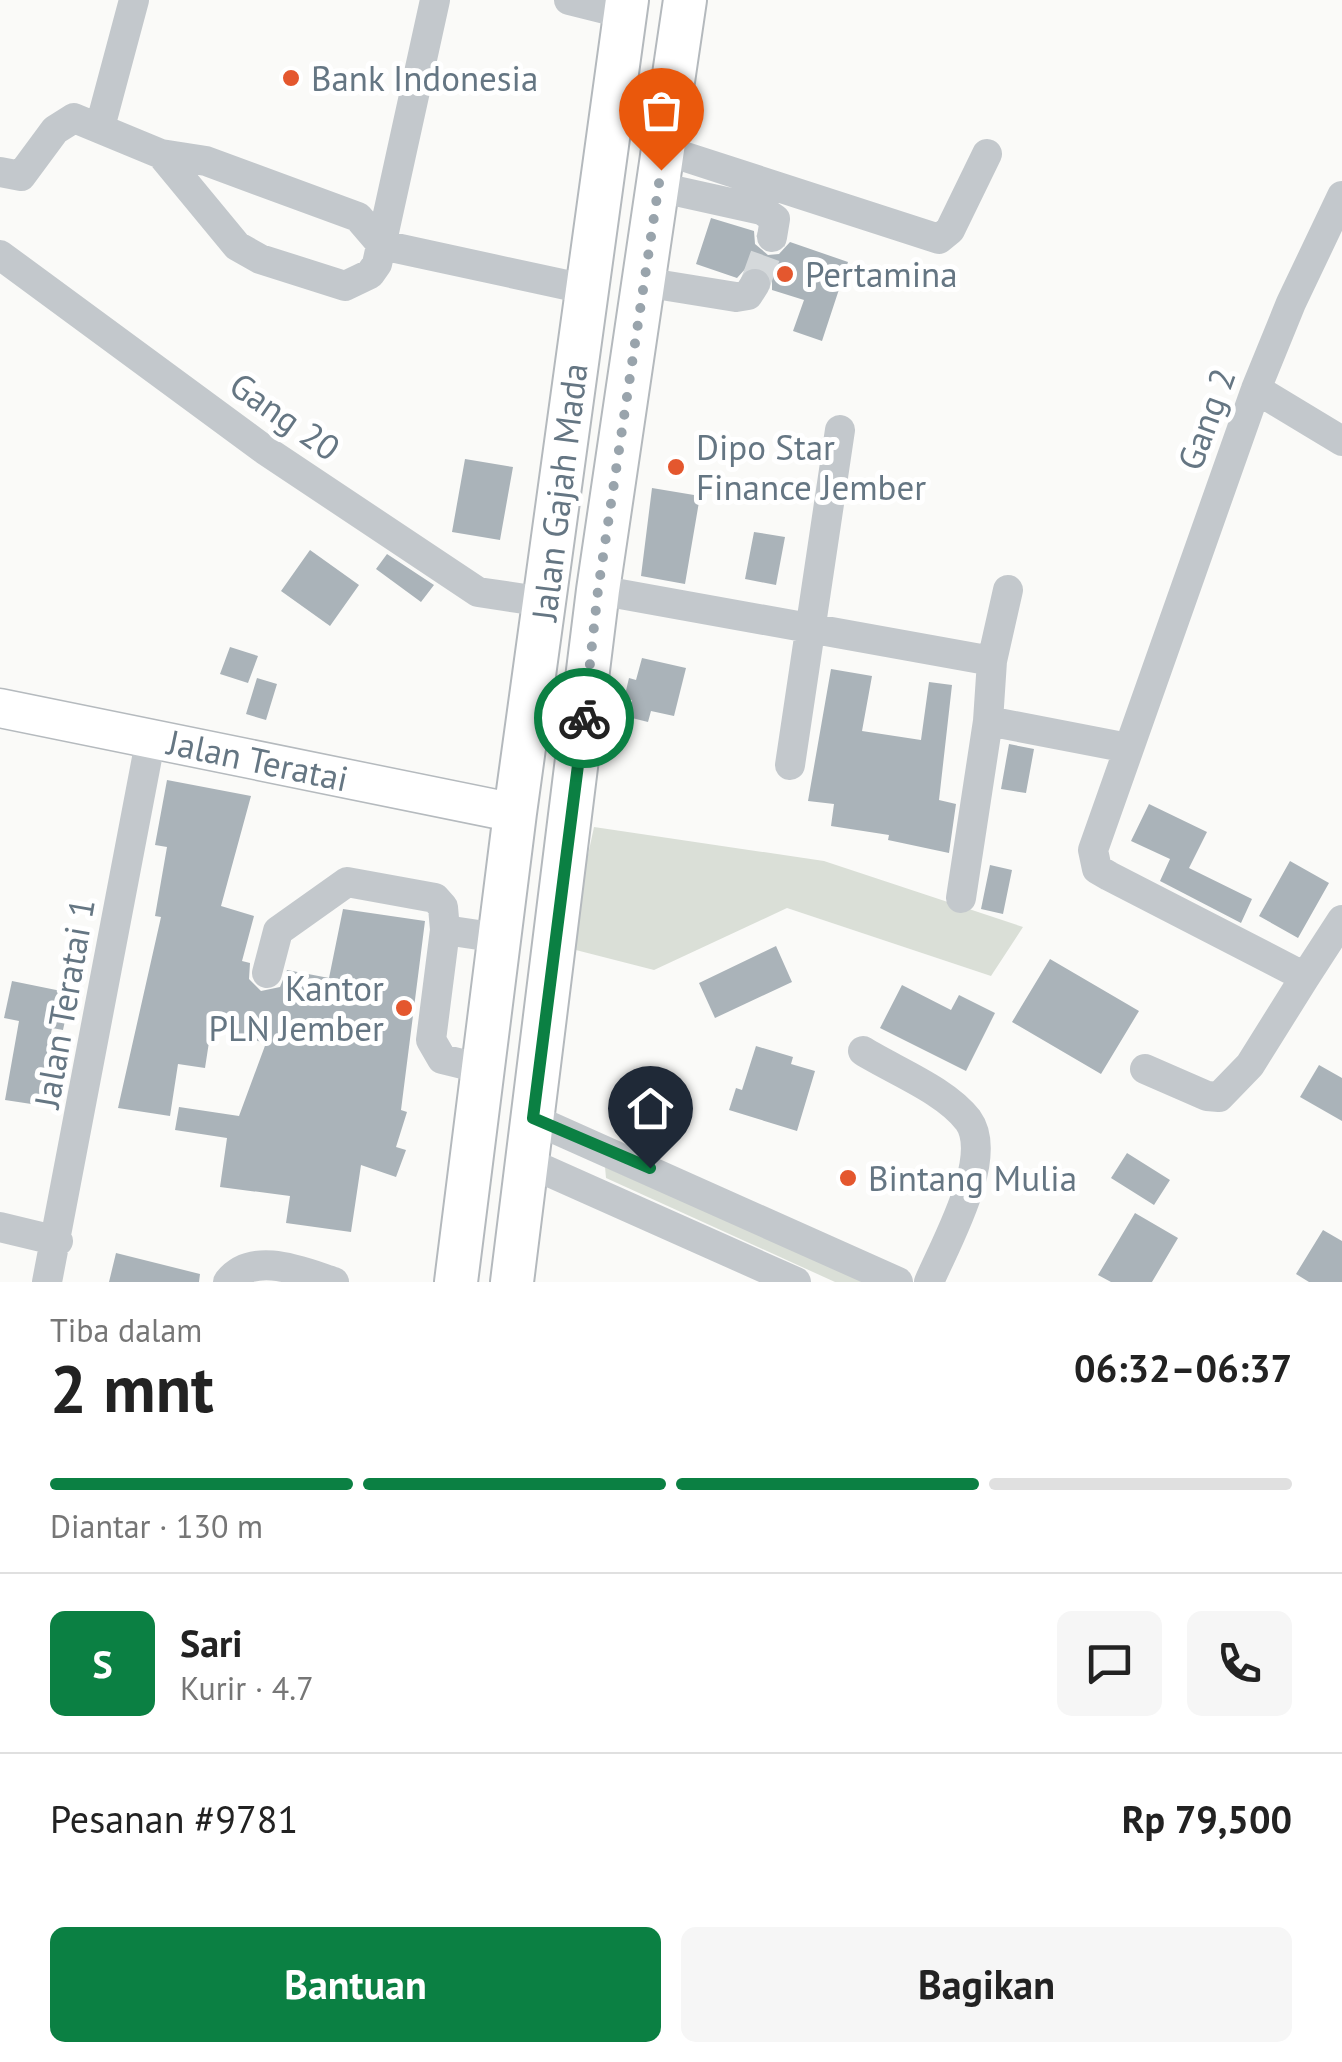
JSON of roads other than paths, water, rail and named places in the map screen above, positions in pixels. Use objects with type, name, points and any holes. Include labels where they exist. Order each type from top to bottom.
[{"type":"highway","name":"Jalan Gajah Mada","points":[[512,1282],[598,590],[685,0]]},
{"type":"highway","name":"Jalan Gajah Mada","points":[[456,1282],[515,813],[626,7]]},
{"type":"main road","name":"Jalan Teratai","points":[[0,708],[515,813]]},
{"type":"street","points":[[100,127],[134,0]]},
{"type":"street","points":[[161,154],[237,246],[260,260],[345,286],[370,274],[382,245],[435,0]]},
{"type":"street","points":[[569,0],[626,7]]},
{"type":"street","points":[[0,172],[21,176],[56,130],[74,118],[161,154],[206,160],[358,217],[382,245],[585,289]]},
{"type":"street","points":[[661,168],[938,239],[950,230],[986,154]]},
{"type":"street","points":[[661,168],[762,210],[775,219],[772,236]]},
{"type":"street","name":"Gang 2","points":[[1305,977],[1098,869],[1094,838],[1256,389],[1333,239],[1342,196]]},
{"type":"street","name":"Gang 20","points":[[0,255],[265,450],[478,592],[545,602]]},
{"type":"street","points":[[644,282],[736,297],[748,295],[755,284]]},
{"type":"street","points":[[1256,389],[1342,442]]},
{"type":"street","points":[[790,765],[840,430]]},
{"type":"street","points":[[598,590],[810,624],[992,661]]},
{"type":"street","points":[[961,898],[988,721],[992,661],[1008,590]]},
{"type":"street","points":[[988,721],[1128,748]]},
{"type":"street","name":"Jalan Teratai 1","points":[[46,1282],[58,1241],[151,738]]},
{"type":"street","points":[[267,973],[278,932],[347,882],[435,898],[443,906],[446,930],[432,1048],[442,1059],[483,1069]]},
{"type":"street","points":[[1145,1068],[1206,1096],[1220,1096],[1250,1065],[1342,920]]},
{"type":"street","points":[[446,930],[499,938]]},
{"type":"street","points":[[863,1051],[956,1108],[976,1134],[974,1170],[929,1282]]},
{"type":"street","points":[[533,1118],[898,1282]]},
{"type":"street","points":[[527,1162],[796,1282]]},
{"type":"street","points":[[0,1227],[58,1241]]},
{"type":"street","points":[[228,1282],[256,1265],[292,1268],[334,1282]]},
{"type":"tunnel","points":[[755,284],[772,237]]},
{"type":"place","name":"Bank Indonesia","points":[[291,78]]},
{"type":"place","name":"Pertamina","points":[[785,274]]},
{"type":"place","name":"Dipo Star Finance Jember","points":[[676,467]]},
{"type":"place","name":"Kantor PLN Jember","points":[[404,1008]]},
{"type":"place","name":"Bintang Mulia","points":[[848,1178]]}]
